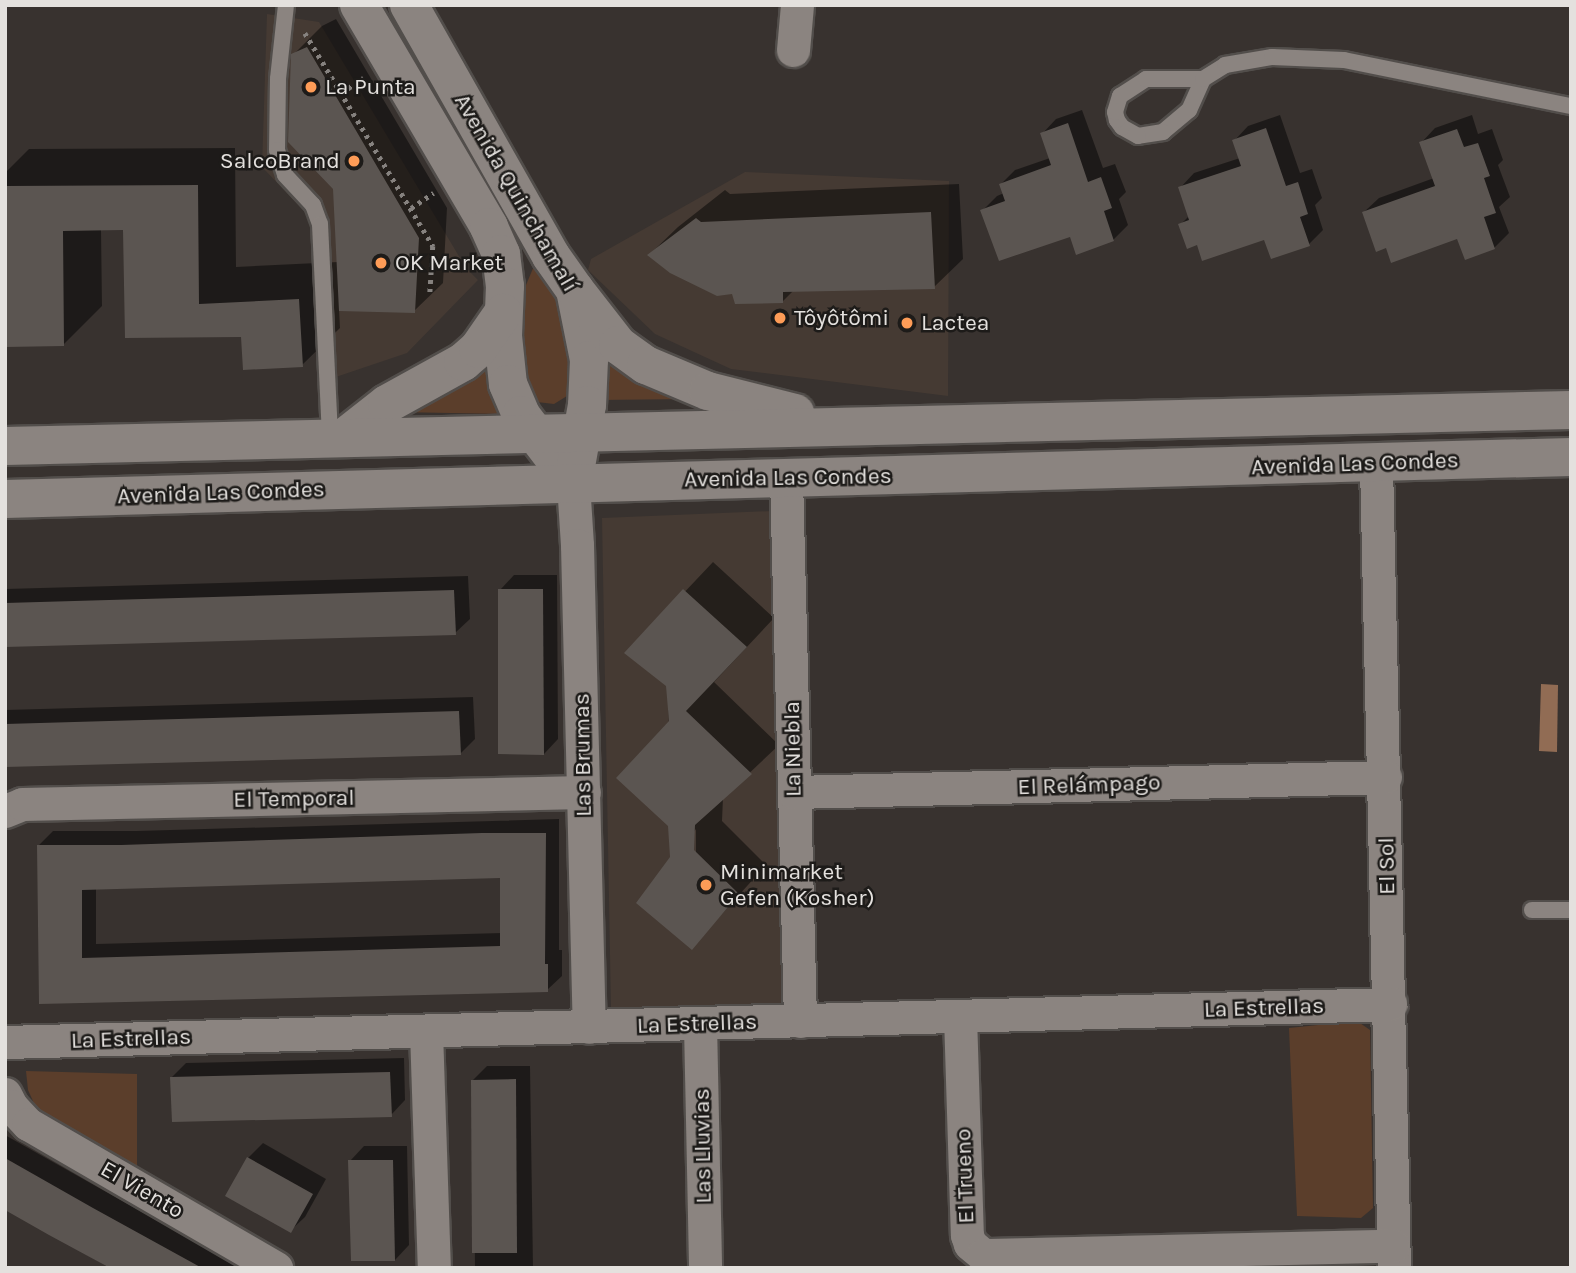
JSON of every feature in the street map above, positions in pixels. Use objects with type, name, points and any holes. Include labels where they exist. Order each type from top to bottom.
[{"type":"main road","name":"Avenida Quinchamalí","points":[[359,5],[489,227],[501,254],[508,384],[521,415],[573,483]]},
{"type":"main road","name":"Avenida Quinchamalí","points":[[409,5],[551,256],[575,290],[589,360],[583,432],[573,483]]},
{"type":"main road","points":[[338,437],[387,404],[463,362],[478,349],[504,299],[510,269],[521,257],[537,253],[551,256]]},
{"type":"main road","points":[[575,290],[618,345],[656,370],[708,391],[844,425]]},
{"type":"main road","points":[[5,446],[1571,410]]},
{"type":"main road","name":"Avenida Las Condes","points":[[5,499],[1571,457]]},
{"type":"street","points":[[793,50],[797,5]]},
{"type":"street","name":"El Sol","points":[[1376,464],[1394,1257]]},
{"type":"street","name":"La Niebla","points":[[786,478],[800,1021]]},
{"type":"street","name":"Las Brumas","points":[[573,483],[589,1027]]},
{"type":"street","name":"El Relámpago","points":[[794,792],[1385,777]]},
{"type":"street","name":"El Temporal","points":[[5,811],[22,804],[584,792]]},
{"type":"street","name":"La Estrellas","points":[[5,1042],[1390,1004]]},
{"type":"street","name":"El Trueno","points":[[960,1016],[967,1235],[970,1244],[984,1255],[1394,1257]]},
{"type":"street","name":"Las Lluvias","points":[[700,1024],[705,1268]]},
{"type":"street","points":[[426,1031],[434,1268]]},
{"type":"street","name":"El Viento","points":[[8,1100],[28,1124],[276,1268]]},
{"type":"lane","points":[[286,5],[278,79],[277,150],[285,175],[313,205],[320,224],[338,437]]},
{"type":"lane","points":[[1203,79],[1156,77],[1131,86],[1117,103],[1117,120],[1122,127],[1138,135],[1163,132],[1189,110],[1203,79],[1225,65],[1272,57],[1344,60],[1571,106]]},
{"type":"lane","points":[[1532,910],[1571,910]]},
{"type":"path","points":[[301,27],[433,246],[429,295]]},
{"type":"shaded area","points":[[267,14],[319,22],[466,268],[478,280],[407,353],[318,383],[310,217],[262,167]]},
{"type":"shaded area","points":[[399,16],[527,232],[515,240],[384,23]]},
{"type":"shaded area","points":[[745,172],[949,181],[948,396],[731,369],[655,334],[588,270],[591,259]]},
{"type":"shaded area","points":[[541,262],[567,306],[572,384],[567,396],[554,404],[537,402],[526,388],[519,359],[521,297],[534,266]]},
{"type":"shaded area","points":[[606,345],[692,399],[597,400]]},
{"type":"shaded area","points":[[488,352],[505,414],[396,412]]},
{"type":"shaded area","points":[[773,511],[782,1004],[611,1008],[602,518]]},
{"type":"shaded area","points":[[1541,684],[1558,685],[1557,752],[1539,751]]},
{"type":"shaded area","points":[[1357,1021],[1370,1030],[1373,1208],[1361,1218],[1297,1216],[1289,1028]]},
{"type":"shaded area","points":[[26,1071],[137,1074],[137,1167],[110,1155],[37,1110],[28,1090]]},
{"type":"building","points":[[307,47],[419,238],[415,313],[339,311],[333,189],[288,142],[291,54]]},
{"type":"building","points":[[1068,123],[1088,182],[1101,177],[1112,208],[1104,211],[1114,241],[1076,255],[1070,237],[999,261],[980,210],[1005,201],[999,184],[1051,165],[1040,133]]},
{"type":"building","points":[[1266,128],[1286,186],[1298,182],[1308,214],[1300,217],[1310,246],[1271,259],[1264,240],[1202,261],[1197,245],[1187,249],[1178,224],[1189,220],[1178,187],[1241,166],[1232,140]]},
{"type":"building","points":[[1457,129],[1464,147],[1478,143],[1490,176],[1484,178],[1496,213],[1484,217],[1495,249],[1465,260],[1457,239],[1391,263],[1386,248],[1376,252],[1362,212],[1435,186],[1419,142]]},
{"type":"building","points":[[198,185],[199,304],[299,299],[303,367],[243,370],[241,337],[125,338],[123,230],[63,231],[64,346],[5,347],[5,186]]},
{"type":"building","points":[[931,212],[935,289],[783,292],[783,303],[735,304],[732,294],[717,296],[670,273],[647,255],[696,218],[701,222]]},
{"type":"building","points":[[498,589],[543,589],[544,755],[498,754]]},
{"type":"building","points":[[683,589],[747,647],[686,711],[752,774],[695,825],[694,850],[739,894],[692,950],[636,903],[670,857],[668,826],[616,778],[669,721],[666,686],[624,653]]},
{"type":"building","points":[[454,590],[456,635],[5,647],[5,603]]},
{"type":"building","points":[[459,711],[461,755],[5,767],[5,724]]},
{"type":"building","points":[[546,833],[545,964],[548,964],[548,992],[39,1004],[37,845]],"holes":[[[500,878],[500,946],[82,958],[82,890]]]},
{"type":"building","points":[[390,1072],[392,1117],[172,1122],[170,1077]]},
{"type":"building","points":[[516,1079],[517,1253],[472,1253],[471,1080]]},
{"type":"building","points":[[247,1157],[313,1194],[291,1233],[225,1196]]},
{"type":"building","points":[[5,1158],[202,1268],[110,1268],[49,1235],[5,1210]]},
{"type":"building","points":[[348,1160],[393,1160],[395,1261],[351,1261]]},
{"type":"place","name":"La Punta","points":[[311,87]]},
{"type":"place","name":"SalcoBrand","points":[[354,161]]},
{"type":"place","name":"OK Market","points":[[381,263]]},
{"type":"place","name":"Tôyôtômi","points":[[780,318]]},
{"type":"place","name":"Lactea","points":[[907,323]]},
{"type":"place","name":"Minimarket Gefen (Kosher)","points":[[706,885]]}]
